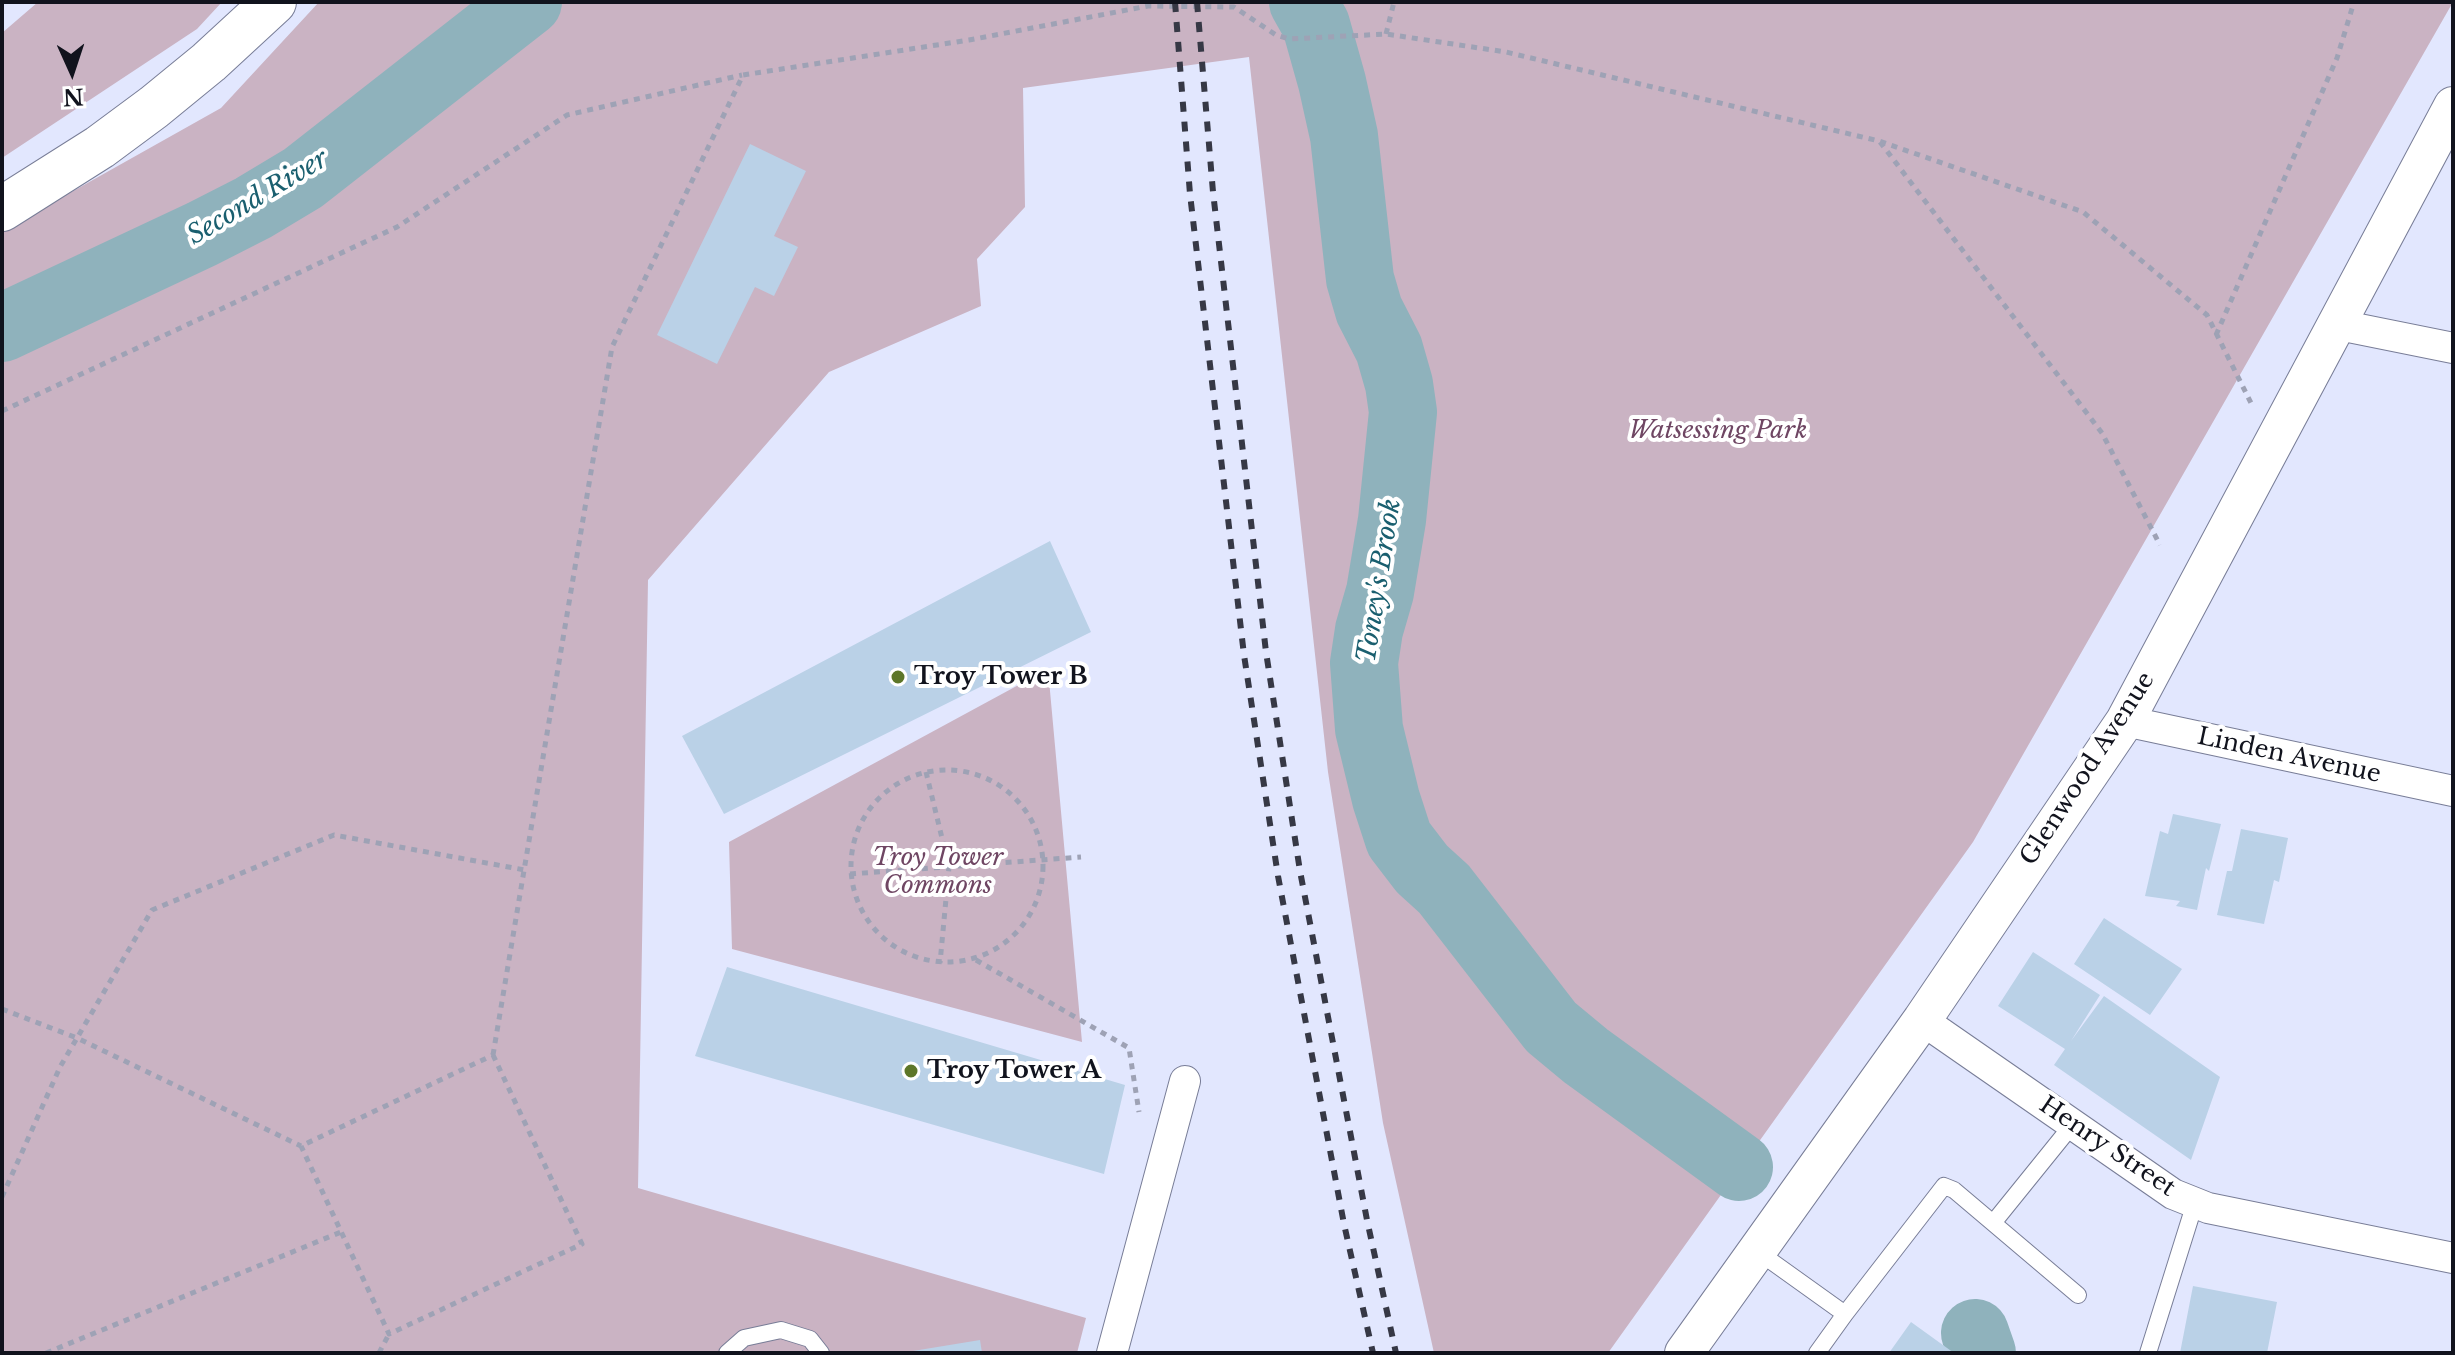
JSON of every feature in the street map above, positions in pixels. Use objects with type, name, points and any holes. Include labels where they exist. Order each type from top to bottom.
[{"type":"main road","points":[[2,209],[57,176],[154,107],[274,2]]},
{"type":"street","name":"Glenwood Avenue","points":[[1684,1353],[1922,1020],[2125,721],[2334,324],[2453,106]]},
{"type":"street","points":[[2334,324],[2453,348]]},
{"type":"street","name":"Linden Avenue","points":[[2125,721],[2453,791]]},
{"type":"street","name":"Henry Street","points":[[1922,1020],[2173,1194],[2208,1208],[2453,1258]]},
{"type":"street","points":[[1112,1353],[1185,1081]]},
{"type":"lane","points":[[1993,1223],[2073,1124]]},
{"type":"lane","points":[[1817,1353],[1944,1186],[1954,1190],[2078,1295]]},
{"type":"lane","points":[[2148,1353],[2195,1203]]},
{"type":"lane","points":[[1757,1251],[1845,1314]]},
{"type":"lane","points":[[727,1353],[744,1338],[781,1330],[810,1339],[821,1353]]},
{"type":"path","points":[[1386,34],[1394,2]]},
{"type":"path","points":[[2216,335],[2337,58],[2354,2]]},
{"type":"path","points":[[2,411],[397,227],[567,115],[743,75],[969,40],[1148,6],[1234,7],[1276,35],[1299,39],[1386,34],[1506,52],[1879,141],[2083,212],[2207,315],[2272,445]]},
{"type":"path","points":[[379,1353],[389,1334],[582,1244],[493,1055],[612,347],[743,75]]},
{"type":"path","points":[[1879,141],[2102,433],[2160,545]]},
{"type":"path","points":[[956,770],[985,777],[1010,792],[1030,815],[1041,842],[1044,872],[1038,901],[1023,926],[1002,947],[975,960],[940,963],[913,957],[889,944],[869,924],[856,900],[850,874],[852,846],[862,820],[878,798],[900,781],[926,772],[956,770]]},
{"type":"path","points":[[926,772],[949,867],[940,963]]},
{"type":"path","points":[[2,1197],[60,1067],[152,910],[334,835],[525,870]]},
{"type":"path","points":[[850,874],[1081,857]]},
{"type":"path","points":[[975,960],[1129,1048],[1140,1121]]},
{"type":"path","points":[[2,1009],[77,1038],[301,1146],[389,1334]]},
{"type":"path","points":[[301,1146],[493,1055]]},
{"type":"path","points":[[46,1353],[341,1232]]},
{"type":"green space","points":[[38,2],[222,2],[197,29],[2,158],[2,33]]},
{"type":"green space","name":"Watsessing Park","points":[[319,2],[2453,2],[1973,842],[1608,1353],[1434,1353],[1383,1123],[1328,772],[1249,57],[1023,88],[1025,207],[977,259],[981,306],[829,372],[648,580],[638,1188],[1086,1318],[1077,1353],[2,1353],[2,231],[221,108]]},
{"type":"green space","name":"Troy Tower Commons","points":[[1048,669],[1082,1042],[732,949],[729,842]]},
{"type":"building","points":[[750,144],[806,171],[774,236],[798,247],[774,296],[755,287],[717,364],[657,335]]},
{"type":"building","name":"Troy Tower B","points":[[1050,541],[1091,632],[724,814],[682,736]]},
{"type":"building","points":[[2173,814],[2221,824],[2209,871],[2206,868],[2197,910],[2176,906],[2180,901],[2145,896],[2160,831],[2168,834]]},
{"type":"building","points":[[2241,829],[2288,838],[2279,882],[2274,880],[2264,924],[2217,915],[2227,871],[2232,871]]},
{"type":"building","points":[[2104,918],[2182,969],[2150,1015],[2074,964]]},
{"type":"building","points":[[2033,952],[2100,995],[2071,1041],[2104,996],[2220,1077],[2191,1160],[2054,1065],[2065,1049],[1998,1006]]},
{"type":"building","name":"Troy Tower A","points":[[727,967],[1125,1085],[1104,1174],[695,1056]]},
{"type":"building","points":[[2193,1286],[2277,1302],[2267,1353],[2180,1353]]},
{"type":"building","points":[[1911,1322],[1954,1353],[1889,1353]]},
{"type":"building","points":[[980,1340],[982,1353],[913,1353],[913,1351]]},
{"type":"waterway","name":"Second River","points":[[2,328],[202,234],[303,178],[528,2]]},
{"type":"waterway","name":"Toney's Brook","points":[[1303,2],[1316,25],[1344,136],[1360,279],[1369,310],[1389,349],[1403,412],[1392,520],[1364,663],[1369,729],[1399,839],[1422,869],[1444,889],[1551,1027],[1739,1167]]},
{"type":"waterway","name":"Toney's Brook","points":[[1975,1333],[1982,1353]]},
{"type":"railway","points":[[1175,2],[1190,194],[1244,655],[1278,876],[1344,1224],[1373,1353]]},
{"type":"railway","points":[[1197,2],[1213,192],[1266,652],[1300,871],[1367,1220],[1396,1353]]},
{"type":"place","name":"Troy Tower B","points":[[898,677]]},
{"type":"place","name":"Troy Tower A","points":[[911,1071]]}]
